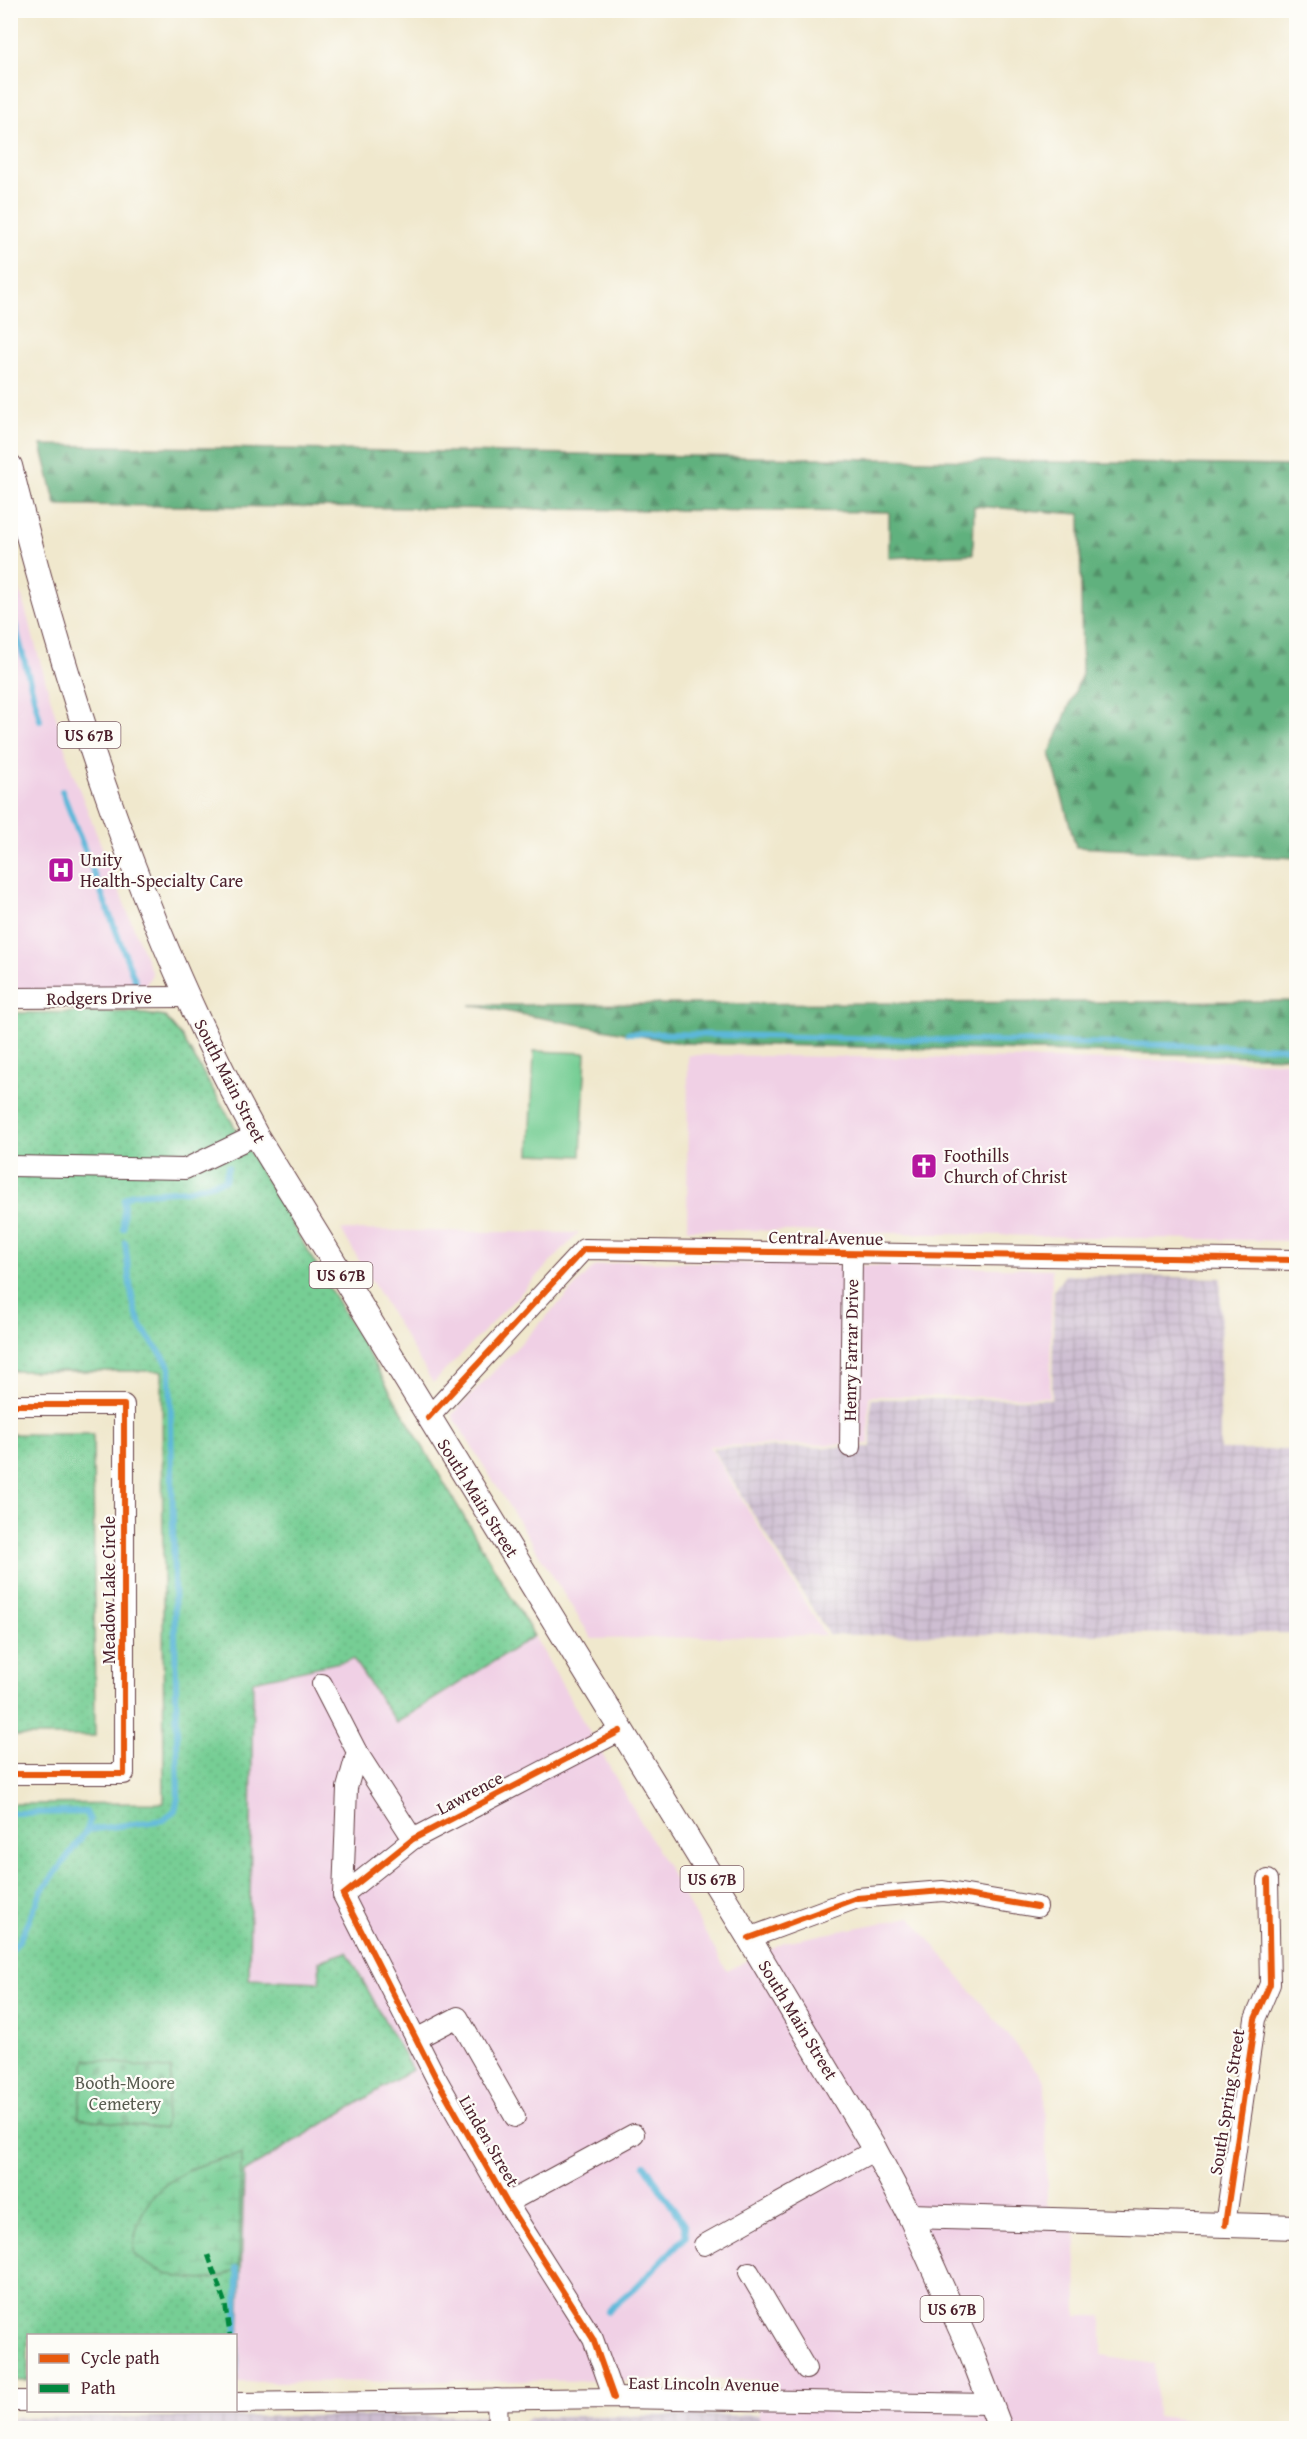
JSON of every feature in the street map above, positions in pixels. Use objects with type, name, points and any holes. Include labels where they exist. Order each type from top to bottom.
[{"type":"main road","name":"South Main Street","points":[[10,466],[34,560],[86,725],[138,878],[222,1073],[256,1135],[749,1938],[875,2150],[910,2216],[992,2403],[1000,2428]]},
{"type":"main road","points":[[910,2216],[1296,2227]]},
{"type":"street","name":"Rodgers Drive","points":[[10,998],[188,997]]},
{"type":"street","points":[[10,1166],[185,1168],[256,1135]]},
{"type":"street","name":"Central Avenue","points":[[428,1418],[584,1249],[1296,1260]]},
{"type":"street","name":"Henry Farrar Drive","points":[[850,1447],[852,1253]]},
{"type":"street","name":"Meadow Lake Circle","points":[[10,1405],[124,1405],[124,1774],[10,1774]]},
{"type":"street","points":[[322,1684],[357,1752],[413,1839]]},
{"type":"street","name":"Lawrence","points":[[343,1895],[413,1839],[620,1731]]},
{"type":"street","points":[[343,1895],[347,1788],[357,1752]]},
{"type":"street","name":"South Spring Street","points":[[1225,2225],[1255,2019],[1270,1984],[1268,1880]]},
{"type":"street","points":[[749,1938],[857,1898],[943,1891],[1037,1907]]},
{"type":"street","name":"Linden Street","points":[[343,1895],[416,2039],[507,2203],[593,2340],[614,2398]]},
{"type":"street","points":[[416,2039],[458,2017],[515,2117]]},
{"type":"street","points":[[507,2203],[634,2134]]},
{"type":"street","points":[[704,2245],[875,2150]]},
{"type":"street","points":[[749,2272],[806,2368]]},
{"type":"street","name":"East Lincoln Avenue","points":[[237,2403],[614,2398],[992,2403]]},
{"type":"street","points":[[497,2399],[498,2428]]},
{"type":"street","points":[[10,2401],[27,2401]]},
{"type":"shaded area","name":"Unity Health-Specialty Care","points":[[10,556],[70,766],[152,974],[144,988],[11,991]]},
{"type":"shaded area","points":[[688,1055],[1296,1062],[1296,1241],[687,1229]]},
{"type":"shaded area","points":[[341,1230],[579,1233],[433,1383]]},
{"type":"shaded area","points":[[626,1261],[1052,1269],[1050,1397],[869,1396],[869,1444],[709,1446],[825,1635],[592,1639],[452,1415],[594,1267]]},
{"type":"shaded area","points":[[1065,1275],[1221,1278],[1220,1450],[1296,1450],[1296,1633],[829,1635],[712,1448],[871,1447],[871,1399],[1052,1399],[1054,1290]]},
{"type":"shaded area","points":[[534,1636],[727,1971],[784,1942],[911,1917],[1045,2081],[1047,2205],[1076,2229],[1077,2316],[1102,2316],[1102,2355],[1155,2364],[1157,2416],[1223,2424],[1223,2428],[759,2428],[758,2380],[238,2382],[244,2172],[412,2069],[321,1982],[249,1979],[253,1681],[354,1659],[397,1722]]},
{"type":"shaded area","points":[[486,2415],[486,2428],[10,2428],[11,2418]]},
{"type":"shaded area","points":[[759,2415],[759,2428],[516,2428],[529,2418],[541,2416]]},
{"type":"green space","points":[[41,445],[1296,466],[1296,858],[1076,847],[1050,753],[1082,674],[1080,514],[974,506],[973,554],[889,558],[889,512],[56,505]]},
{"type":"green space","points":[[1296,1001],[1296,1057],[680,1043],[470,1005]]},
{"type":"green space","points":[[131,1012],[165,1017],[182,1037],[534,1636],[396,1723],[353,1659],[253,1681],[249,1979],[320,1982],[319,1961],[347,1952],[412,2070],[244,2172],[238,2382],[237,2334],[27,2334],[27,2381],[11,2381],[11,1804],[164,1803],[162,1371],[11,1371],[10,1013]]},
{"type":"green space","points":[[534,1051],[586,1053],[581,1156],[530,1154]]},
{"type":"green space","points":[[10,1434],[93,1434],[95,1736],[11,1736]]},
{"type":"green space","name":"Booth-Moore Cemetery","points":[[86,2059],[172,2070],[164,2129],[78,2118]]},
{"type":"green space","points":[[241,2154],[239,2265],[216,2278],[201,2280],[171,2275],[156,2269],[134,2254],[136,2231],[143,2212],[166,2184],[201,2165]]},
{"type":"waterway","points":[[10,606],[40,720]]},
{"type":"waterway","points":[[62,791],[136,983]]},
{"type":"waterway","points":[[628,1033],[1296,1048]]},
{"type":"waterway","points":[[123,1228],[124,1199],[132,1194],[187,1190],[225,1180],[228,1167]]},
{"type":"waterway","points":[[87,1830],[164,1820],[175,1810],[178,1797],[170,1367],[138,1319],[132,1298],[125,1242]]},
{"type":"waterway","points":[[10,1813],[86,1812],[90,1820],[87,1830],[42,1891],[20,1939],[10,1952]]},
{"type":"waterway","points":[[608,2311],[635,2288],[686,2236],[684,2225],[645,2165]]},
{"type":"waterway","points":[[236,2268],[238,2275],[237,2334]]},
{"type":"marked path","points":[[208,2255],[225,2303],[230,2334]]},
{"type":"cycle path","points":[[428,1418],[584,1249],[1296,1260]]},
{"type":"cycle path","points":[[10,1405],[124,1405],[124,1774],[10,1774]]},
{"type":"cycle path","points":[[614,2398],[593,2339],[507,2203],[436,2078],[343,1895],[413,1839],[620,1731]]},
{"type":"cycle path","points":[[1225,2225],[1255,2019],[1270,1984],[1268,1880]]},
{"type":"cycle path","points":[[749,1938],[857,1898],[943,1891],[1037,1907]]},
{"type":"place","name":"Unity Health-Specialty Care","points":[[61,870]]},
{"type":"place","name":"Foothills Church of Christ","points":[[924,1166]]}]
